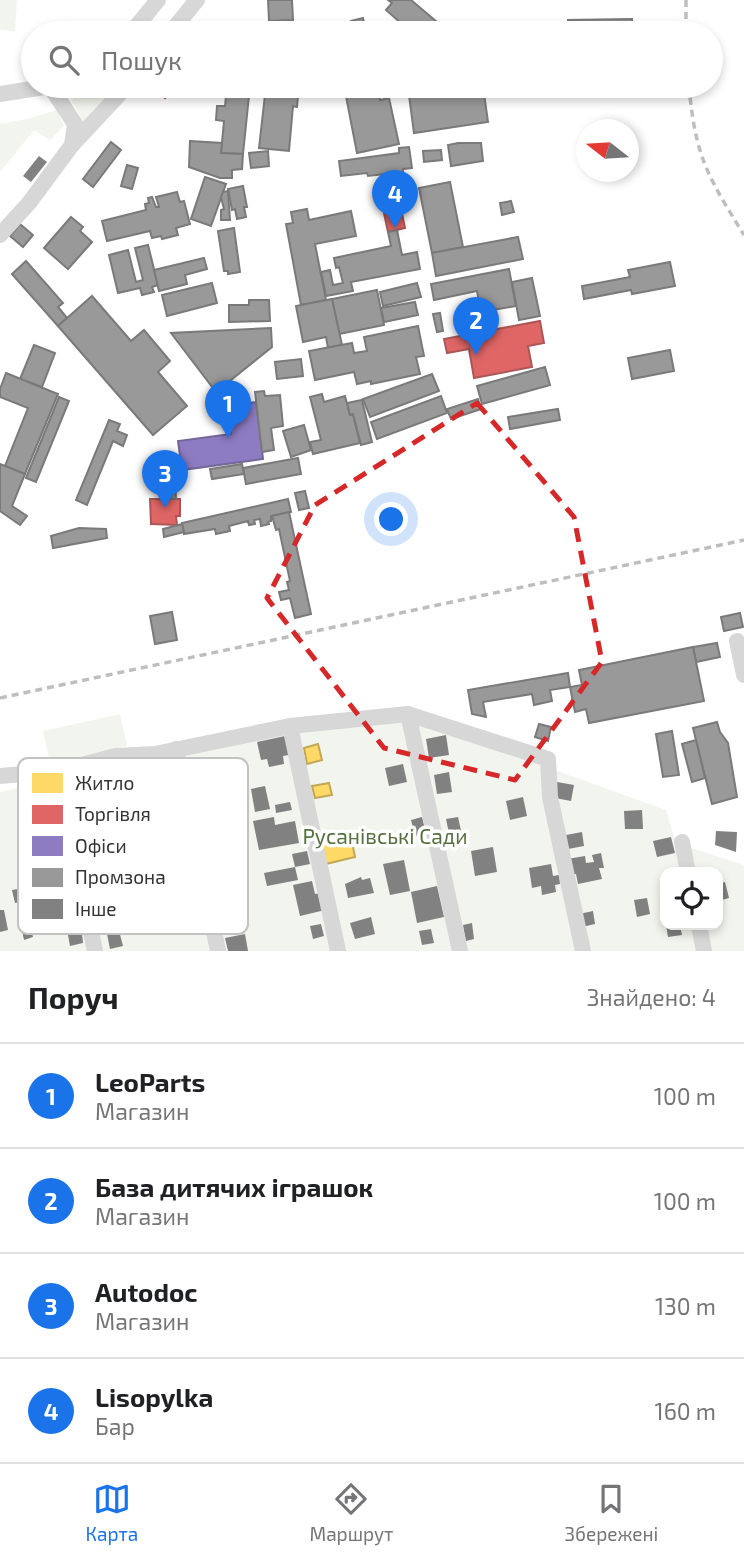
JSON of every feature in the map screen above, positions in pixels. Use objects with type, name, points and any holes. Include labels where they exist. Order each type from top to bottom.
[{"type":"street","points":[[141,21],[158,0]]},
{"type":"street","points":[[180,21],[197,0]]},
{"type":"street","points":[[0,94],[21,91]]},
{"type":"street","points":[[58,98],[75,124],[72,145]]},
{"type":"street","points":[[0,235],[29,203],[72,145],[116,98]]},
{"type":"street","points":[[737,641],[744,675]]},
{"type":"street","points":[[408,714],[460,951]]},
{"type":"street","points":[[108,758],[155,754],[290,726],[408,714],[548,760],[550,797],[583,951]]},
{"type":"street","points":[[290,726],[338,951]]},
{"type":"street","points":[[176,749],[178,758]]},
{"type":"street","points":[[0,776],[18,774]]},
{"type":"street","points":[[682,842],[687,867]]},
{"type":"street","points":[[700,930],[704,951]]},
{"type":"highlighted area","points":[[477,403],[574,517],[602,662],[515,780],[384,748],[267,598],[315,505]]},
{"type":"green space","points":[[0,0],[17,0],[15,31],[0,30]]},
{"type":"green space","points":[[76,98],[104,98],[83,121],[71,100]]},
{"type":"green space","points":[[57,110],[64,126],[50,140],[34,130],[0,172],[0,124]]},
{"type":"green space","points":[[120,714],[127,746],[73,758],[49,758],[43,731]]},
{"type":"green space","name":"Русанівські Сади","points":[[401,721],[424,723],[666,810],[676,843],[744,865],[744,951],[0,951],[0,792],[18,788],[18,934],[248,934],[248,758],[164,758],[292,733]]},
{"type":"building: Житло","points":[[318,744],[322,760],[307,764],[304,748]]},
{"type":"building: Житло","points":[[329,783],[332,795],[315,798],[312,786]]},
{"type":"building: Житло","points":[[351,837],[355,857],[326,864],[321,843]]},
{"type":"building: Торгівля","points":[[401,209],[405,228],[388,232],[384,213]]},
{"type":"building: Торгівля","points":[[540,321],[544,343],[528,346],[532,367],[474,378],[469,349],[447,353],[444,339]]},
{"type":"building: Торгівля","points":[[150,499],[180,499],[177,525],[151,524]]},
{"type":"building: Офіси","points":[[256,402],[263,459],[182,470],[178,441],[231,434],[227,406]]},
{"type":"building: Промзона","points":[[268,0],[292,0],[293,20],[269,21]]},
{"type":"building: Промзона","points":[[388,0],[411,0],[436,21],[398,21],[386,10],[392,3]]},
{"type":"building: Промзона","points":[[632,19],[632,21],[568,21]]},
{"type":"building: Промзона","points":[[226,98],[249,98],[243,154],[221,153],[224,121],[216,120],[217,106],[225,106]]},
{"type":"building: Промзона","points":[[265,98],[298,98],[297,107],[293,106],[289,151],[259,148]]},
{"type":"building: Промзона","points":[[346,98],[389,98],[399,144],[357,153]]},
{"type":"building: Промзона","points":[[409,98],[485,98],[488,122],[414,133]]},
{"type":"building: Промзона","points":[[190,141],[222,143],[221,153],[243,154],[242,169],[232,170],[232,178],[220,178],[189,167]]},
{"type":"building: Промзона","points":[[111,142],[121,150],[93,187],[83,179]]},
{"type":"building: Промзона","points":[[481,143],[483,161],[451,166],[448,145]]},
{"type":"building: Промзона","points":[[409,147],[412,168],[403,169],[403,172],[341,176],[339,161],[399,153],[399,148]]},
{"type":"building: Промзона","points":[[441,150],[442,160],[424,162],[423,151]]},
{"type":"building: Промзона","points":[[268,151],[269,166],[251,168],[249,153]]},
{"type":"building: Промзона","points":[[127,165],[138,168],[132,189],[121,186]]},
{"type":"building: Промзона","points":[[205,177],[226,184],[211,226],[191,219]]},
{"type":"building: Промзона","points":[[450,182],[463,247],[432,253],[419,188]]},
{"type":"building: Промзона","points":[[243,186],[246,217],[237,219],[235,209],[232,210],[228,189]]},
{"type":"building: Промзона","points":[[228,191],[230,220],[221,220],[221,210],[224,209],[221,197],[223,192]]},
{"type":"building: Промзона","points":[[177,192],[180,202],[184,201],[190,224],[176,228],[178,235],[162,239],[161,236],[152,238],[150,231],[107,241],[102,221],[146,210],[145,204],[149,203],[148,198],[152,197],[156,207],[159,207],[156,197]]},
{"type":"building: Промзона","points":[[511,201],[514,212],[502,215],[500,203]]},
{"type":"building: Промзона","points":[[307,209],[309,220],[351,211],[356,236],[315,244],[326,300],[301,305],[286,224],[293,223],[291,212]]},
{"type":"building: Промзона","points":[[71,217],[83,227],[80,231],[92,242],[68,269],[44,248]]},
{"type":"building: Промзона","points":[[20,224],[33,235],[23,247],[10,236]]},
{"type":"building: Промзона","points":[[234,228],[240,272],[228,274],[228,271],[224,271],[218,231]]},
{"type":"building: Промзона","points":[[397,230],[402,255],[417,252],[420,269],[351,282],[353,291],[326,296],[321,272],[330,270],[333,285],[343,283],[334,258],[391,246],[388,232]]},
{"type":"building: Промзона","points":[[518,237],[523,259],[436,276],[432,253]]},
{"type":"building: Промзона","points":[[148,245],[158,285],[152,287],[154,292],[142,295],[140,288],[118,293],[109,255],[128,250],[136,282],[143,280],[135,248]]},
{"type":"building: Промзона","points":[[204,258],[207,269],[185,275],[187,284],[159,291],[154,270]]},
{"type":"building: Промзона","points":[[26,261],[63,303],[58,307],[67,318],[58,326],[12,274]]},
{"type":"building: Промзона","points":[[670,262],[675,286],[632,294],[631,290],[584,299],[582,286],[630,277],[628,270]]},
{"type":"building: Промзона","points":[[509,269],[516,306],[481,312],[477,291],[434,300],[431,284]]},
{"type":"building: Промзона","points":[[532,278],[540,316],[519,320],[512,282]]},
{"type":"building: Промзона","points":[[212,283],[217,303],[167,316],[162,295]]},
{"type":"building: Промзона","points":[[417,283],[421,297],[383,306],[380,292]]},
{"type":"building: Промзона","points":[[377,290],[384,325],[339,334],[332,299]]},
{"type":"building: Промзона","points":[[92,296],[131,341],[144,330],[170,361],[158,372],[187,406],[153,435],[58,326]]},
{"type":"building: Промзона","points":[[332,299],[342,345],[328,348],[326,337],[303,342],[296,306]]},
{"type":"building: Промзона","points":[[249,300],[269,300],[270,321],[229,322],[229,305],[249,305]]},
{"type":"building: Промзона","points":[[415,302],[418,315],[384,322],[381,308]]},
{"type":"building: Промзона","points":[[440,313],[443,331],[437,332],[433,314]]},
{"type":"building: Промзона","points":[[418,326],[424,356],[416,357],[420,374],[371,384],[371,381],[357,384],[354,372],[315,380],[309,351],[352,343],[354,353],[367,351],[364,337]]},
{"type":"building: Промзона","points":[[271,328],[272,347],[216,392],[171,333]]},
{"type":"building: Промзона","points":[[34,345],[55,353],[42,387],[20,379]]},
{"type":"building: Промзона","points":[[670,350],[674,371],[632,379],[628,358]]},
{"type":"building: Промзона","points":[[301,359],[303,376],[277,379],[275,362]]},
{"type":"building: Промзона","points":[[545,367],[550,385],[482,404],[477,386]]},
{"type":"building: Промзона","points":[[6,373],[58,394],[25,474],[5,466],[28,408],[0,397]]},
{"type":"building: Промзона","points":[[432,374],[439,391],[370,417],[363,399]]},
{"type":"building: Промзона","points":[[264,391],[265,396],[280,395],[283,426],[271,428],[274,450],[262,452],[255,392]]},
{"type":"building: Промзона","points":[[322,394],[324,402],[345,396],[350,415],[353,414],[360,443],[313,454],[310,442],[321,440],[310,397]]},
{"type":"building: Промзона","points":[[441,396],[447,413],[377,439],[371,422]]},
{"type":"building: Промзона","points":[[59,397],[69,401],[36,482],[26,478]]},
{"type":"building: Промзона","points":[[478,399],[481,409],[451,419],[447,409]]},
{"type":"building: Промзона","points":[[362,400],[372,442],[361,445],[353,414],[350,415],[347,403]]},
{"type":"building: Промзона","points":[[558,409],[560,420],[510,429],[508,417]]},
{"type":"building: Промзона","points":[[109,420],[120,424],[117,431],[127,435],[123,446],[113,441],[87,505],[76,500]]},
{"type":"building: Промзона","points":[[304,425],[311,450],[291,457],[283,431]]},
{"type":"building: Промзона","points":[[298,458],[301,474],[246,484],[243,468]]},
{"type":"building: Промзона","points":[[0,464],[25,474],[12,506],[27,516],[20,525],[0,511]]},
{"type":"building: Промзона","points":[[242,464],[244,474],[212,479],[210,469]]},
{"type":"building: Промзона","points":[[169,467],[169,478],[157,479],[157,468]]},
{"type":"building: Промзона","points":[[164,478],[175,478],[176,499],[165,499]]},
{"type":"building: Промзона","points":[[305,491],[309,508],[299,510],[295,493]]},
{"type":"building: Промзона","points":[[288,499],[291,512],[271,516],[269,524],[261,526],[260,519],[254,520],[255,524],[249,525],[248,521],[229,526],[230,531],[216,534],[215,529],[184,534],[182,523]]},
{"type":"building: Промзона","points":[[289,512],[311,614],[295,618],[290,598],[281,600],[279,592],[289,590],[287,582],[290,581],[279,529],[276,530],[272,516]]},
{"type":"building: Промзона","points":[[182,524],[184,532],[164,537],[163,529]]},
{"type":"building: Промзона","points":[[79,528],[106,529],[107,538],[53,548],[51,536]]},
{"type":"building: Промзона","points":[[172,612],[177,640],[155,644],[150,616]]},
{"type":"building: Промзона","points":[[740,613],[743,627],[724,631],[721,617]]},
{"type":"building: Промзона","points":[[717,643],[720,657],[696,662],[693,647]]},
{"type":"building: Промзона","points":[[693,647],[704,701],[589,723],[586,709],[575,712],[570,687],[582,685],[579,670]]},
{"type":"building: Промзона","points":[[568,673],[570,687],[550,690],[552,701],[534,705],[532,694],[483,702],[486,717],[472,714],[468,690]]},
{"type":"building: Промзона","points":[[717,722],[728,743],[737,797],[712,804],[693,728]]},
{"type":"building: Промзона","points":[[539,724],[551,727],[548,741],[535,737]]},
{"type":"building: Промзона","points":[[672,731],[679,775],[663,777],[656,734]]},
{"type":"building: Промзона","points":[[696,740],[705,778],[692,782],[682,744]]},
{"type":"building: Інше","points":[[39,156],[47,162],[31,182],[23,176]]},
{"type":"building: Інше","points":[[446,735],[449,755],[429,758],[426,739]]},
{"type":"building: Інше","points":[[285,736],[289,755],[283,756],[284,764],[269,767],[267,759],[261,760],[257,742]]},
{"type":"building: Інше","points":[[403,764],[407,782],[389,786],[385,768]]},
{"type":"building: Інше","points":[[449,772],[452,792],[437,794],[434,775]]},
{"type":"building: Інше","points":[[557,782],[574,785],[571,801],[555,798]]},
{"type":"building: Інше","points":[[265,786],[270,809],[255,812],[251,789]]},
{"type":"building: Інше","points":[[523,797],[527,816],[510,820],[506,801]]},
{"type":"building: Інше","points":[[290,802],[292,810],[276,813],[275,805]]},
{"type":"building: Інше","points":[[642,810],[643,829],[625,829],[624,811]]},
{"type":"building: Інше","points":[[274,817],[275,825],[295,821],[299,843],[259,850],[253,821]]},
{"type":"building: Інше","points":[[422,817],[426,833],[415,836],[411,820]]},
{"type":"building: Інше","points":[[458,817],[462,835],[450,838],[446,819]]},
{"type":"building: Інше","points":[[716,831],[737,832],[736,852],[715,845]]},
{"type":"building: Інше","points":[[582,832],[584,846],[568,849],[566,835]]},
{"type":"building: Інше","points":[[671,837],[675,853],[657,857],[653,841]]},
{"type":"building: Інше","points":[[493,847],[497,872],[475,876],[471,851]]},
{"type":"building: Інше","points":[[307,851],[310,864],[295,867],[292,854]]},
{"type":"building: Інше","points":[[601,853],[604,868],[599,868],[602,879],[578,884],[576,874],[570,875],[567,859],[585,856],[586,863],[594,862],[592,855]]},
{"type":"building: Інше","points":[[404,860],[410,891],[390,895],[383,864]]},
{"type":"building: Інше","points":[[551,864],[553,876],[559,875],[560,884],[555,885],[556,892],[542,895],[541,886],[532,888],[529,868]]},
{"type":"building: Інше","points":[[295,867],[298,880],[267,886],[264,873]]},
{"type":"building: Інше","points":[[361,877],[362,880],[370,878],[374,893],[348,898],[345,884]]},
{"type":"building: Інше","points":[[312,881],[315,894],[321,893],[325,910],[300,916],[293,885]]},
{"type":"building: Інше","points":[[723,883],[729,898],[723,900]]},
{"type":"building: Інше","points":[[437,886],[444,917],[417,923],[411,892]]},
{"type":"building: Інше","points":[[18,889],[18,902],[15,903],[12,890]]},
{"type":"building: Інше","points":[[647,898],[650,914],[637,917],[634,900]]},
{"type":"building: Інше","points":[[0,910],[4,910],[8,930],[0,932]]},
{"type":"building: Інше","points":[[593,911],[595,924],[582,927],[579,914]]},
{"type":"building: Інше","points":[[371,917],[375,934],[355,939],[350,923]]},
{"type":"building: Інше","points":[[472,923],[474,939],[466,941],[463,925]]},
{"type":"building: Інше","points":[[321,924],[324,936],[313,939],[310,926]]},
{"type":"building: Інше","points":[[431,929],[434,943],[422,945],[419,931]]},
{"type":"building: Інше","points":[[667,930],[681,930],[682,935],[668,937]]},
{"type":"building: Інше","points":[[23,934],[32,934],[33,937],[24,940]]},
{"type":"building: Інше","points":[[82,934],[83,943],[70,946],[68,935]]},
{"type":"building: Інше","points":[[107,934],[120,934],[123,946],[110,949]]},
{"type":"building: Інше","points":[[245,934],[248,951],[228,951],[225,938]]},
{"type":"railway","points":[[686,0],[686,21]]},
{"type":"railway","points":[[691,98],[698,144],[704,162],[744,235]]},
{"type":"railway","points":[[0,698],[744,540]]},
{"type":"place","name":"Lisopylka","points":[[395,228]]},
{"type":"place","name":"База дитячих іграшок","points":[[476,355]]},
{"type":"place","name":"LeoParts","points":[[228,438]]},
{"type":"place","name":"Autodoc","points":[[165,508]]}]
